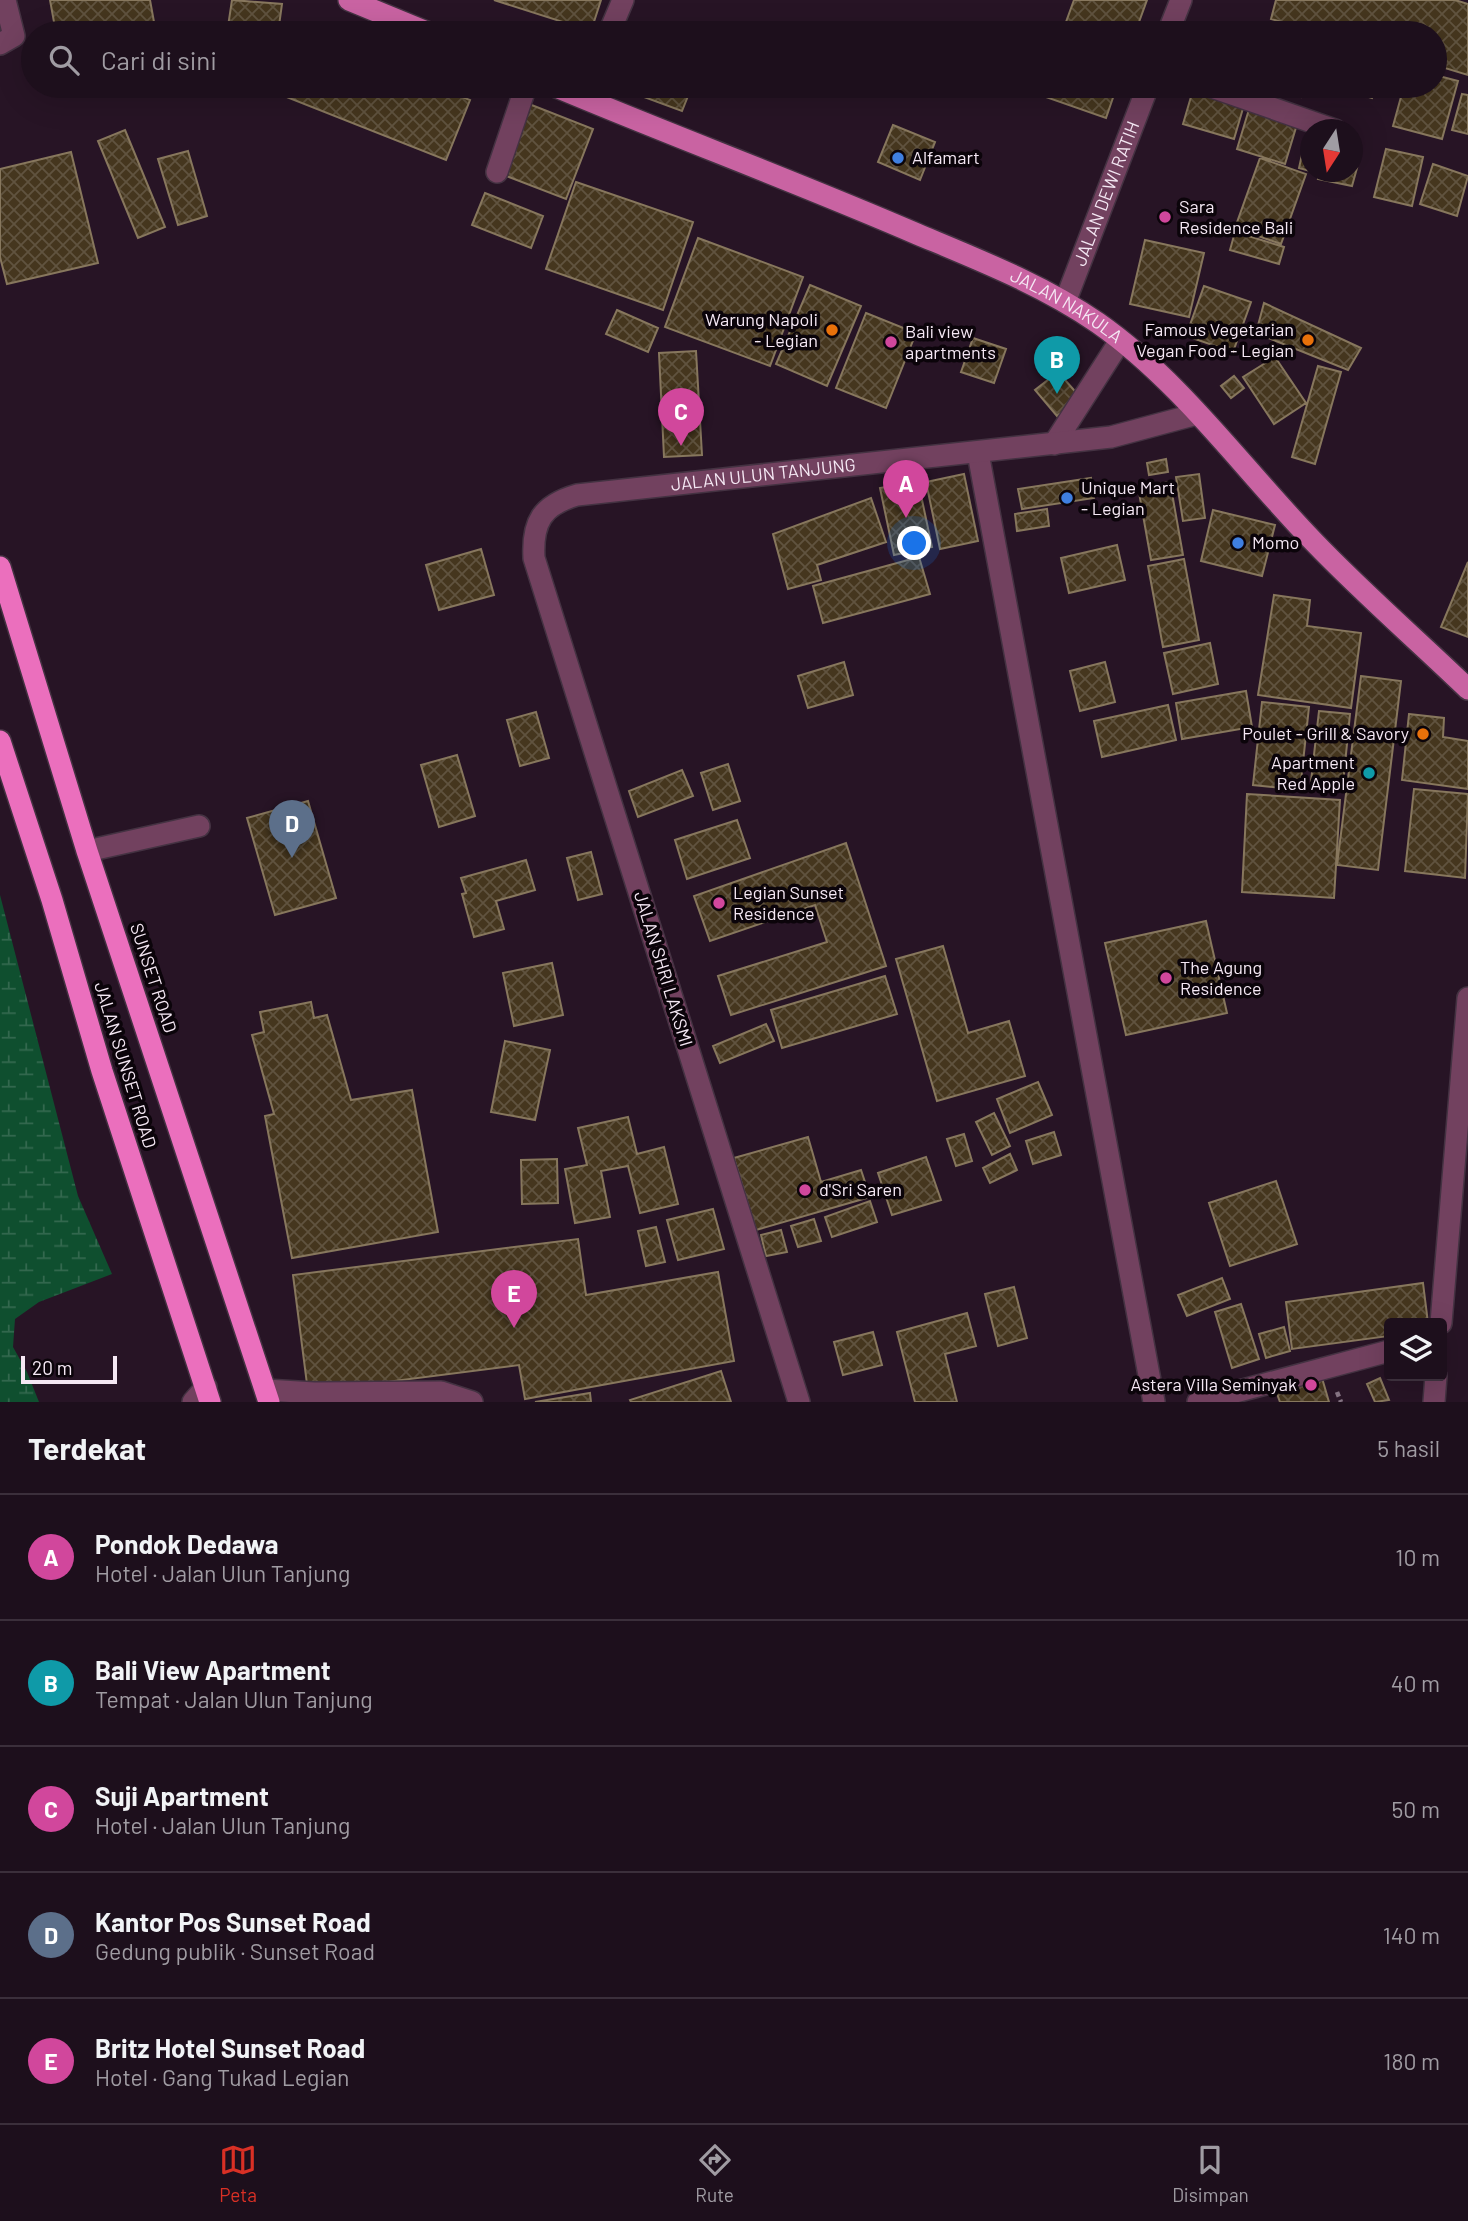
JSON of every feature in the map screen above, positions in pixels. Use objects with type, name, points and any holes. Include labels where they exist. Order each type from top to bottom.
[{"type":"highway","name":"SUNSET ROAD","points":[[0,567],[87,851],[268,1396]]},
{"type":"highway","name":"JALAN SUNSET ROAD","points":[[0,741],[52,900],[203,1397]]},
{"type":"main road","points":[[348,0],[400,21]]},
{"type":"main road","name":"JALAN NAKULA","points":[[598,98],[685,142],[822,193],[986,264],[1065,302],[1148,364],[1198,414],[1314,542],[1468,689]]},
{"type":"street","points":[[0,44],[14,36],[5,0]]},
{"type":"street","points":[[614,21],[623,0]]},
{"type":"street","points":[[1173,21],[1181,0]]},
{"type":"street","points":[[497,172],[522,98]]},
{"type":"street","name":"JALAN DEWI RATIH","points":[[1065,302],[1143,98]]},
{"type":"street","points":[[1243,98],[1304,119]]},
{"type":"street","points":[[1054,444],[1120,341]]},
{"type":"street","name":"JALAN ULUN TANJUNG","points":[[533,536],[541,517],[555,501],[577,495],[1054,444],[1131,433],[1198,414]]},
{"type":"street","points":[[978,453],[1154,1402]]},
{"type":"street","name":"JALAN SHRI LAKSMI","points":[[533,536],[538,571],[799,1402]]},
{"type":"street","points":[[87,851],[199,826]]},
{"type":"street","points":[[1441,1318],[1468,998]]},
{"type":"street","points":[[1198,1402],[1384,1352]]},
{"type":"street","points":[[1434,1402],[1436,1381]]},
{"type":"street","points":[[268,1396],[441,1392],[472,1402]]},
{"type":"green space","points":[[0,895],[78,1196],[112,1274],[39,1302],[15,1319],[13,1347],[39,1402],[0,1402]]},
{"type":"building","points":[[50,0],[150,0],[154,21],[54,21]]},
{"type":"building","points":[[232,0],[282,4],[280,21],[229,21]]},
{"type":"building","points":[[494,0],[601,0],[594,21],[560,21]]},
{"type":"building","points":[[1074,0],[1147,0],[1139,21],[1066,21]]},
{"type":"building","points":[[1276,0],[1455,0],[1468,4],[1468,75],[1447,69],[1447,21],[1271,19]]},
{"type":"building","points":[[1447,78],[1458,81],[1442,139],[1393,126],[1401,98],[1447,98]]},
{"type":"building","points":[[1462,94],[1468,95],[1468,134],[1452,130]]},
{"type":"building","points":[[289,98],[470,100],[446,160]]},
{"type":"building","points":[[647,98],[687,98],[682,111]]},
{"type":"building","points":[[1049,98],[1113,98],[1106,118]]},
{"type":"building","points":[[1191,98],[1220,98],[1244,105],[1234,139],[1183,124]]},
{"type":"building","points":[[529,104],[593,129],[566,199],[501,174]]},
{"type":"building","points":[[1250,106],[1298,121],[1285,164],[1237,149]]},
{"type":"building","points":[[893,125],[935,142],[920,180],[878,162]]},
{"type":"building","points":[[125,130],[165,227],[138,238],[98,141]]},
{"type":"building","points":[[1386,149],[1423,157],[1412,206],[1374,197]]},
{"type":"building","points":[[188,151],[207,216],[178,225],[158,159]]},
{"type":"building","points":[[71,152],[98,263],[7,284],[0,257],[0,169]]},
{"type":"building","points":[[1260,158],[1300,172],[1300,182],[1303,182],[1281,244],[1235,228]]},
{"type":"building","points":[[1433,164],[1468,176],[1457,216],[1420,204]]},
{"type":"building","points":[[576,182],[693,222],[663,310],[546,269]]},
{"type":"building","points":[[1333,182],[1353,182],[1352,186]]},
{"type":"building","points":[[485,193],[543,216],[531,248],[472,225]]},
{"type":"building","points":[[1235,232],[1284,247],[1279,264],[1230,250]]},
{"type":"building","points":[[698,238],[803,277],[770,366],[665,327]]},
{"type":"building","points":[[1145,240],[1204,253],[1189,317],[1130,304]]},
{"type":"building","points":[[810,285],[861,306],[827,386],[776,364]]},
{"type":"building","points":[[1204,286],[1251,302],[1233,352],[1186,336]]},
{"type":"building","points":[[1264,303],[1361,348],[1348,370],[1256,333]]},
{"type":"building","points":[[617,310],[658,328],[648,352],[606,334]]},
{"type":"building","points":[[866,313],[916,333],[886,408],[836,388]]},
{"type":"building","points":[[973,338],[1006,349],[994,383],[961,372]]},
{"type":"building","points":[[696,351],[702,455],[664,457],[659,353]]},
{"type":"building","points":[[1275,357],[1306,403],[1274,424],[1243,377]]},
{"type":"building","points":[[1318,366],[1341,372],[1315,464],[1292,457]]},
{"type":"building","points":[[1058,372],[1080,397],[1057,416],[1035,390]]},
{"type":"building","points":[[1234,376],[1244,388],[1231,398],[1221,386]]},
{"type":"building","points":[[1166,459],[1168,472],[1149,475],[1147,463]]},
{"type":"building","points":[[964,474],[978,541],[940,549],[926,482]]},
{"type":"building","points":[[1199,474],[1205,518],[1183,521],[1176,477]]},
{"type":"building","points":[[1091,478],[1094,498],[1022,509],[1018,489]]},
{"type":"building","points":[[918,481],[932,547],[894,555],[880,488]]},
{"type":"building","points":[[1170,482],[1183,555],[1151,560],[1138,487]]},
{"type":"building","points":[[871,498],[886,542],[817,565],[821,580],[788,589],[773,534]]},
{"type":"building","points":[[1047,509],[1049,526],[1017,531],[1015,514]]},
{"type":"building","name":"Momo","points":[[1213,510],[1275,525],[1262,576],[1201,561]]},
{"type":"building","points":[[1117,545],[1125,580],[1069,593],[1061,558]]},
{"type":"building","points":[[481,549],[494,595],[439,610],[426,565]]},
{"type":"building","points":[[919,557],[930,594],[823,623],[813,586]]},
{"type":"building","points":[[1184,559],[1199,640],[1163,647],[1148,566]]},
{"type":"building","points":[[1468,562],[1468,637],[1441,627]]},
{"type":"building","points":[[1274,595],[1310,600],[1307,626],[1361,633],[1351,708],[1258,695]]},
{"type":"building","points":[[1210,643],[1218,684],[1173,694],[1164,653]]},
{"type":"building","points":[[844,662],[853,695],[808,708],[798,676]]},
{"type":"building","points":[[1105,662],[1115,702],[1080,711],[1070,671]]},
{"type":"building","name":"Apartment Red Apple","points":[[1361,676],[1401,681],[1378,870],[1337,865]]},
{"type":"building","points":[[1246,691],[1252,727],[1182,739],[1176,703]]},
{"type":"building","points":[[1262,702],[1309,707],[1300,790],[1253,785]]},
{"type":"building","points":[[1168,705],[1176,740],[1102,757],[1094,721]]},
{"type":"building","points":[[1319,711],[1350,714],[1343,784],[1311,781]]},
{"type":"building","points":[[536,712],[549,758],[520,766],[507,720]]},
{"type":"building","points":[[1409,714],[1444,718],[1443,737],[1468,741],[1468,789],[1402,780]]},
{"type":"building","points":[[457,755],[475,816],[439,827],[421,765]]},
{"type":"building","points":[[728,764],[740,801],[713,810],[701,773]]},
{"type":"building","points":[[682,770],[693,796],[638,817],[629,791]]},
{"type":"building","points":[[1414,789],[1468,794],[1465,878],[1405,871]]},
{"type":"building","points":[[1247,794],[1340,800],[1334,898],[1242,892]]},
{"type":"building","points":[[308,801],[336,898],[275,915],[247,818]]},
{"type":"building","points":[[737,820],[750,858],[687,879],[675,840]]},
{"type":"building","points":[[846,843],[886,966],[731,1015],[718,976],[827,942],[815,905],[710,941],[694,896]]},
{"type":"building","points":[[591,852],[602,894],[578,900],[567,858]]},
{"type":"building","points":[[526,860],[535,890],[496,901],[504,929],[474,937],[462,894],[466,893],[461,878]]},
{"type":"building","name":"The Agung Residence","points":[[1206,921],[1227,1013],[1126,1035],[1105,943]]},
{"type":"building","points":[[943,946],[968,1033],[1009,1021],[1025,1076],[937,1101],[896,959]]},
{"type":"building","points":[[552,963],[563,1015],[514,1026],[503,973]]},
{"type":"building","points":[[885,976],[897,1014],[782,1048],[771,1010]]},
{"type":"building","points":[[311,1002],[314,1018],[327,1015],[351,1100],[412,1090],[438,1232],[292,1258],[265,1116],[274,1114],[252,1035],[264,1032],[260,1012]]},
{"type":"building","points":[[766,1024],[774,1041],[720,1063],[713,1046]]},
{"type":"building","points":[[505,1041],[550,1050],[535,1120],[491,1112]]},
{"type":"building","points":[[1038,1082],[1052,1115],[1010,1133],[997,1099]]},
{"type":"building","points":[[994,1113],[1010,1146],[992,1155],[976,1122]]},
{"type":"building","points":[[628,1117],[637,1154],[664,1147],[678,1204],[640,1213],[628,1166],[601,1171],[610,1217],[575,1223],[565,1169],[587,1165],[578,1128]]},
{"type":"building","points":[[1054,1132],[1061,1155],[1033,1164],[1026,1141]]},
{"type":"building","points":[[964,1134],[972,1161],[956,1166],[947,1139]]},
{"type":"building","name":"d'Sri Saren","points":[[808,1137],[821,1182],[861,1170],[870,1197],[756,1230],[734,1158]]},
{"type":"building","points":[[1010,1154],[1017,1170],[990,1183],[983,1168]]},
{"type":"building","points":[[926,1157],[941,1200],[892,1215],[878,1173]]},
{"type":"building","points":[[557,1159],[558,1203],[522,1204],[521,1160]]},
{"type":"building","points":[[1276,1181],[1297,1244],[1230,1266],[1209,1203]]},
{"type":"building","points":[[870,1201],[877,1222],[832,1237],[825,1217]]},
{"type":"building","points":[[713,1209],[724,1249],[678,1260],[667,1220]]},
{"type":"building","points":[[814,1219],[821,1241],[798,1247],[791,1226]]},
{"type":"building","points":[[656,1227],[665,1262],[646,1266],[638,1231]]},
{"type":"building","points":[[781,1230],[787,1252],[766,1256],[761,1235]]},
{"type":"building","points":[[578,1239],[586,1295],[718,1272],[734,1361],[525,1399],[519,1365],[308,1392],[293,1275]]},
{"type":"building","points":[[1222,1278],[1230,1299],[1187,1316],[1178,1295]]},
{"type":"building","points":[[1423,1283],[1427,1318],[1384,1318],[1384,1337],[1292,1349],[1286,1302]]},
{"type":"building","points":[[1014,1287],[1027,1338],[998,1346],[985,1294]]},
{"type":"building","points":[[1241,1304],[1259,1359],[1232,1368],[1215,1312]]},
{"type":"building","points":[[967,1313],[976,1346],[945,1354],[957,1402],[915,1402],[897,1332]]},
{"type":"building","points":[[1284,1327],[1290,1351],[1266,1358],[1259,1334]]},
{"type":"building","points":[[873,1332],[882,1365],[843,1375],[834,1342]]},
{"type":"building","points":[[721,1371],[731,1402],[630,1400]]},
{"type":"building","name":"Astera Villa Seminyak","points":[[1322,1378],[1329,1402],[1280,1402],[1276,1391]]},
{"type":"building","points":[[1380,1378],[1389,1400],[1375,1402],[1367,1384]]},
{"type":"building","points":[[590,1393],[591,1402],[535,1402]]},
{"type":"place","name":"Alfamart","points":[[898,158]]},
{"type":"place","name":"Sara Residence Bali","points":[[1165,217]]},
{"type":"place","name":"Warung Napoli - Legian","points":[[832,330]]},
{"type":"place","name":"Famous Vegetarian Vegan Food - Legian","points":[[1308,340]]},
{"type":"place","name":"Bali view apartments","points":[[891,342]]},
{"type":"place","name":"Bali View Apartment","points":[[1057,394]]},
{"type":"place","name":"Suji Apartment","points":[[681,446]]},
{"type":"place","name":"Unique Mart - Legian","points":[[1067,498]]},
{"type":"place","name":"Pondok Dedawa","points":[[906,518]]},
{"type":"place","name":"Momo","points":[[1238,543]]},
{"type":"place","name":"Poulet - Grill & Savory","points":[[1423,734]]},
{"type":"place","name":"Apartment Red Apple","points":[[1369,773]]},
{"type":"place","name":"Kantor Pos Sunset Road","points":[[292,858]]},
{"type":"place","name":"Legian Sunset Residence","points":[[719,903]]},
{"type":"place","name":"The Agung Residence","points":[[1166,978]]},
{"type":"place","name":"d'Sri Saren","points":[[805,1190]]},
{"type":"place","name":"Britz Hotel Sunset Road","points":[[514,1328]]},
{"type":"place","name":"Astera Villa Seminyak","points":[[1311,1385]]}]
